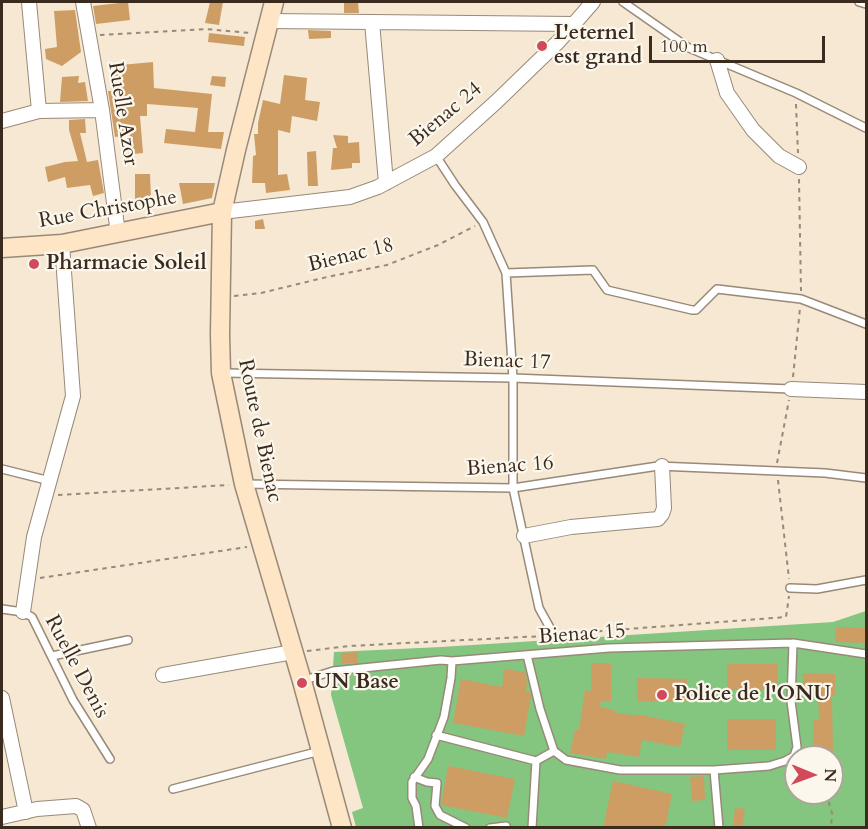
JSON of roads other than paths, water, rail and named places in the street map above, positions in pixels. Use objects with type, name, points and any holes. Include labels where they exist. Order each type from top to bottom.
[{"type":"main road","name":"Route de Bienac","points":[[274,2],[222,212],[221,372],[244,484],[302,681],[342,828]]},
{"type":"main road","name":"Rue Christophe","points":[[2,248],[62,244],[222,212]]},
{"type":"street","points":[[29,2],[39,111]]},
{"type":"street","name":"Ruelle Azor","points":[[83,2],[102,110],[118,234]]},
{"type":"street","name":"Bienac 24","points":[[222,212],[350,197],[386,183],[436,156],[496,102],[593,2]]},
{"type":"street","points":[[267,28],[372,22],[574,24]]},
{"type":"street","points":[[372,22],[386,183]]},
{"type":"street","points":[[717,60],[727,93],[753,130],[778,156],[799,166]]},
{"type":"street","points":[[2,121],[39,111],[102,110]]},
{"type":"street","points":[[23,612],[34,537],[73,396],[62,244]]},
{"type":"street","points":[[791,389],[867,392]]},
{"type":"street","points":[[524,536],[571,527],[658,519],[664,508],[662,466]]},
{"type":"street","points":[[163,675],[293,652]]},
{"type":"street","points":[[2,698],[26,812]]},
{"type":"street","points":[[2,817],[76,806],[83,810],[89,828]]},
{"type":"lane","points":[[623,2],[689,48],[796,93],[867,128]]},
{"type":"lane","points":[[859,2],[867,4]]},
{"type":"lane","points":[[436,156],[483,222],[506,273],[513,378],[513,488],[539,608],[554,635]]},
{"type":"lane","points":[[506,273],[593,270],[607,290],[692,310],[696,310],[717,289],[801,300],[867,324]]},
{"type":"lane","name":"Bienac 17","points":[[221,372],[513,378],[791,389]]},
{"type":"lane","name":"Bienac 16","points":[[244,484],[513,488],[662,466],[825,473],[867,478]]},
{"type":"lane","points":[[2,469],[50,481]]},
{"type":"lane","points":[[790,588],[817,589],[867,580]]},
{"type":"lane","name":"Ruelle Denis","points":[[2,609],[23,612],[32,617],[73,700],[110,759]]},
{"type":"lane","points":[[52,656],[128,640]]},
{"type":"lane","points":[[528,655],[540,709],[554,751],[566,760],[620,770],[714,770],[769,766],[794,756],[797,747],[791,701],[793,643]]},
{"type":"lane","name":"Bienac 15","points":[[302,681],[333,670],[609,648],[793,643],[867,654]]},
{"type":"lane","points":[[419,828],[416,806],[411,793],[412,782],[428,759],[444,717],[452,661]]},
{"type":"lane","points":[[436,735],[521,755],[536,761]]},
{"type":"lane","points":[[173,789],[320,751]]},
{"type":"lane","points":[[536,761],[554,751]]},
{"type":"lane","points":[[532,828],[536,761]]},
{"type":"lane","points":[[714,770],[719,828]]},
{"type":"lane","points":[[414,777],[437,783],[435,806],[440,814],[466,828]]},
{"type":"lane","points":[[490,828],[506,826]]},
{"type":"place","name":"L'eternel est grand","points":[[542,46]]},
{"type":"place","name":"Pharmacie Soleil","points":[[34,264]]},
{"type":"place","name":"UN Base","points":[[302,683]]},
{"type":"place","name":"Police de l'ONU","points":[[662,695]]}]
